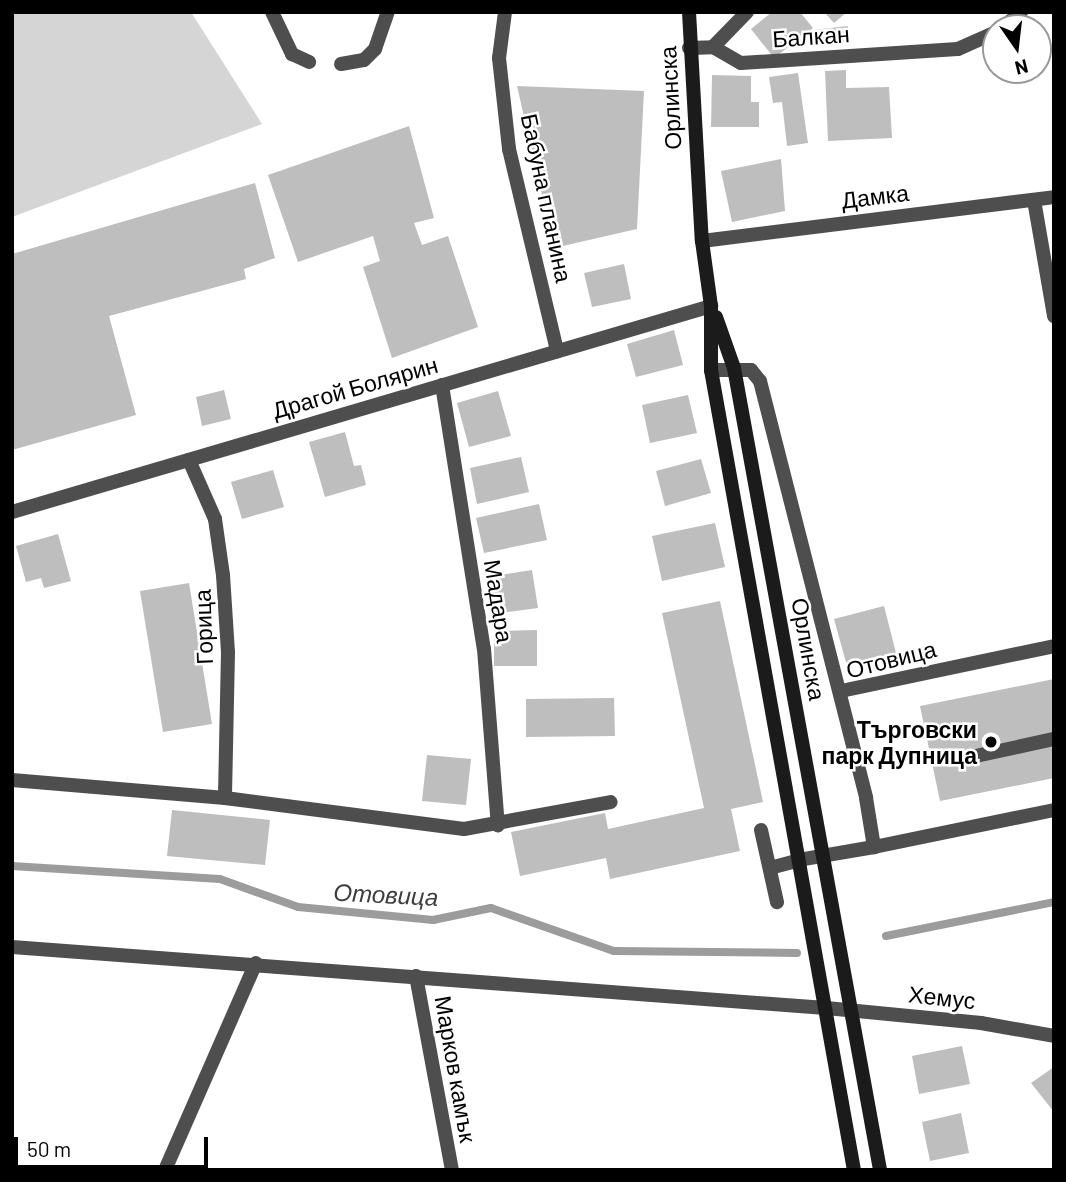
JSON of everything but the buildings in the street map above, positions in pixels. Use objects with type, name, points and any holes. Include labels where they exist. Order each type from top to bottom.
[{"type":"street","points":[[272,12],[292,54],[309,62]]},
{"type":"street","points":[[341,64],[364,60],[375,50],[388,12]]},
{"type":"street","name":"Бабуна планина","points":[[505,12],[499,58],[509,149],[557,351]]},
{"type":"street","name":"Орлинска","points":[[689,12],[702,241],[712,306],[711,370],[854,1170]]},
{"type":"street","points":[[689,48],[713,47],[747,12]]},
{"type":"street","name":"Балкан","points":[[713,47],[741,63],[958,50],[982,39]]},
{"type":"street","name":"Дамка","points":[[702,241],[1054,197]]},
{"type":"street","points":[[1034,200],[1054,316]]},
{"type":"street","name":"Драгой Болярин","points":[[12,512],[712,306]]},
{"type":"street","name":"Орлинска","points":[[712,306],[734,368],[880,1170]]},
{"type":"street","points":[[711,370],[751,370],[766,400],[841,691]]},
{"type":"street","name":"Мадара","points":[[442,385],[484,649],[498,825]]},
{"type":"street","name":"Горица","points":[[189,460],[215,519],[223,575],[228,652],[225,798]]},
{"type":"street","name":"Отовица","points":[[874,847],[841,691],[1054,646]]},
{"type":"street","points":[[976,756],[1054,739]]},
{"type":"street","points":[[12,780],[225,798],[464,829],[498,825],[611,802]]},
{"type":"street","points":[[770,867],[1054,810]]},
{"type":"street","points":[[761,830],[778,902]]},
{"type":"street","points":[[12,947],[256,963],[826,1008]]},
{"type":"street","points":[[165,1170],[256,963]]},
{"type":"street","name":"Марков камък","points":[[416,976],[452,1170]]},
{"type":"street","name":"Хемус","points":[[826,1008],[981,1023],[1054,1036]]},
{"type":"shaded area","points":[[12,12],[191,12],[262,124],[12,217]]},
{"type":"waterway","name":"Отовица","points":[[12,866],[220,879],[298,907],[433,920],[491,908],[614,951],[797,953]]},
{"type":"waterway","points":[[886,936],[1054,902]]},
{"type":"place","name":"Търговски парк Дупница","points":[[991,742]]}]
